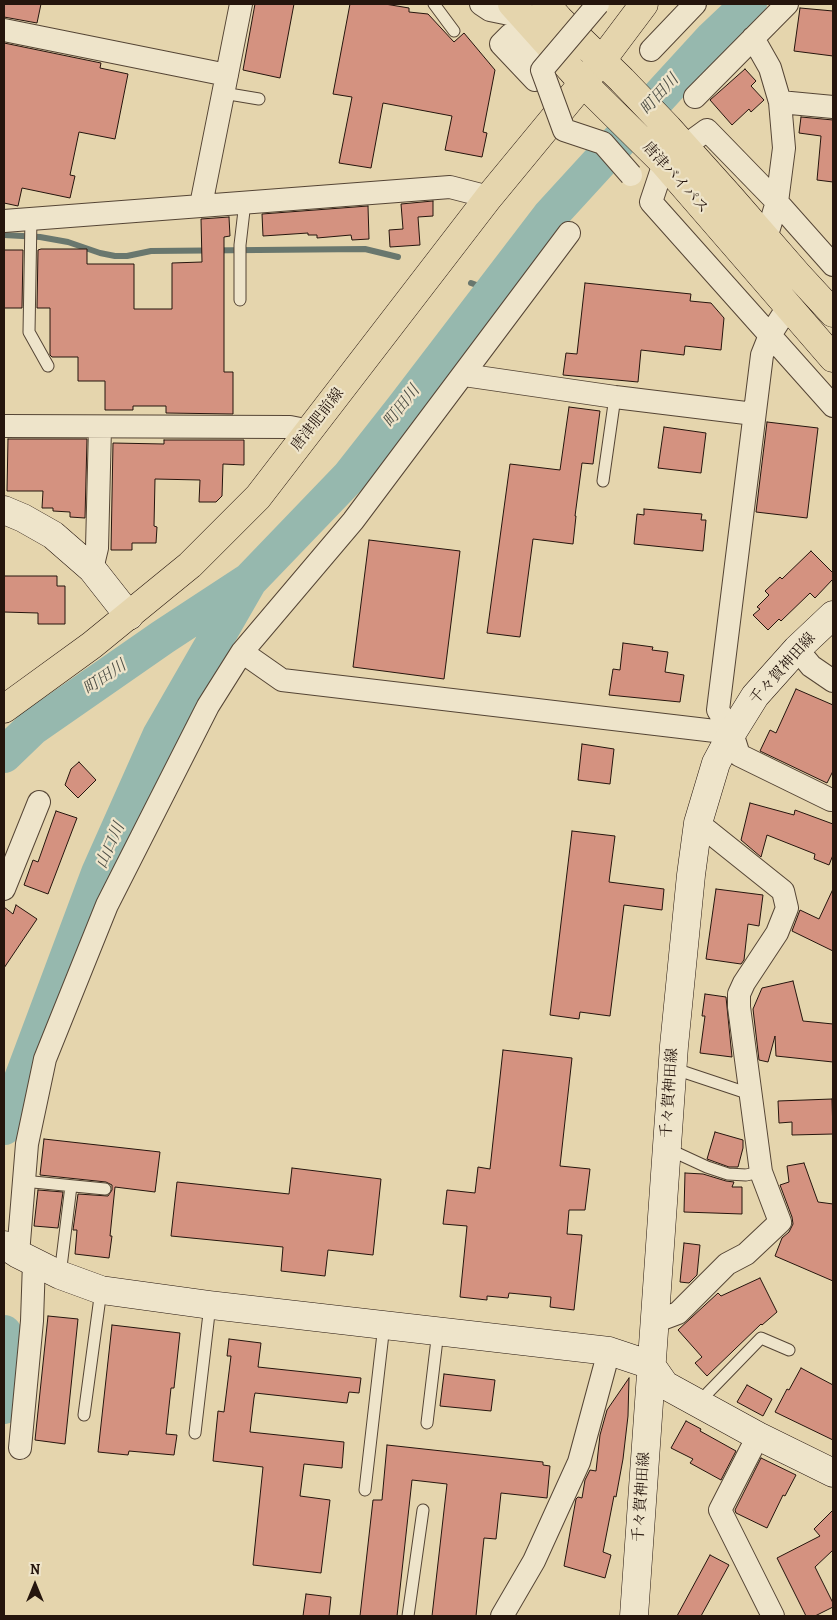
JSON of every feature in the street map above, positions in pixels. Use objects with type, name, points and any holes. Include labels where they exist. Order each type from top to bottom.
[{"type":"main road","name":"唐津肥前線","points":[[4,710],[129,616],[190,564],[258,497],[489,197],[602,60],[644,4]]},
{"type":"main road","name":"唐津バイパス","points":[[527,8],[559,19],[631,88],[833,313]]},
{"type":"main road","name":"唐津バイパス","points":[[527,8],[583,83],[656,155],[833,358]]},
{"type":"main road","points":[[4,510],[23,518],[53,535],[92,569],[129,616]]},
{"type":"main road","name":"千々賀神田線","points":[[634,1616],[672,1068],[698,822],[716,763],[755,696],[833,614]]},
{"type":"main road","points":[[19,1253],[60,1275],[101,1290],[210,1306],[609,1351],[651,1365],[665,1385],[758,1436],[833,1473]]},
{"type":"street","points":[[201,205],[241,4]]},
{"type":"street","points":[[480,4],[490,10],[527,8]]},
{"type":"street","points":[[598,4],[538,75],[564,130],[603,144],[630,175]]},
{"type":"street","points":[[650,50],[695,4]]},
{"type":"street","points":[[695,97],[787,4]]},
{"type":"street","points":[[4,30],[225,84]]},
{"type":"street","points":[[753,38],[770,68],[780,102],[784,148],[777,202],[766,238]]},
{"type":"street","points":[[780,102],[833,107]]},
{"type":"street","points":[[676,137],[707,130],[777,202],[833,266]]},
{"type":"street","points":[[656,155],[651,202],[833,406]]},
{"type":"street","points":[[4,221],[31,223],[201,205],[450,187],[489,197]]},
{"type":"street","points":[[20,1448],[32,1321],[19,1253],[27,1144],[45,1059],[107,905],[208,706],[242,652],[353,521],[569,233]]},
{"type":"street","points":[[788,307],[770,336],[762,355],[718,710],[732,733],[738,755],[832,799]]},
{"type":"street","points":[[464,375],[615,397],[754,414]]},
{"type":"street","points":[[4,426],[290,427],[310,431]]},
{"type":"street","points":[[92,569],[97,548],[100,427]]},
{"type":"street","points":[[798,649],[811,666],[833,681]]},
{"type":"street","points":[[242,652],[282,680],[732,733]]},
{"type":"street","points":[[4,889],[39,802]]},
{"type":"street","points":[[654,1322],[678,1312],[727,1264],[746,1254],[780,1222],[760,1172],[739,1007],[739,994],[744,983],[777,933],[787,908],[783,891],[698,822]]},
{"type":"street","points":[[502,1616],[534,1561],[579,1462],[609,1351]]},
{"type":"street","points":[[758,1436],[720,1510],[774,1616]]},
{"type":"lane","points":[[434,4],[454,31]]},
{"type":"lane","points":[[225,84],[259,99]]},
{"type":"lane","points":[[240,300],[240,250],[245,202]]},
{"type":"lane","points":[[31,223],[29,332],[48,366]]},
{"type":"lane","points":[[604,482],[615,397]]},
{"type":"lane","points":[[672,1068],[750,1094]]},
{"type":"lane","points":[[666,1148],[707,1167],[728,1174],[746,1175],[760,1172]]},
{"type":"lane","points":[[23,1181],[105,1189]]},
{"type":"lane","points":[[60,1275],[70,1186]]},
{"type":"lane","points":[[84,1415],[101,1290]]},
{"type":"lane","points":[[195,1433],[210,1306]]},
{"type":"lane","points":[[365,1490],[384,1325]]},
{"type":"lane","points":[[427,1423],[438,1331]]},
{"type":"lane","points":[[698,1403],[761,1338],[789,1350]]},
{"type":"lane","points":[[408,1616],[423,1510]]},
{"type":"building","points":[[4,4],[41,4],[37,23],[4,17]]},
{"type":"building","points":[[255,4],[294,4],[280,78],[243,70]]},
{"type":"building","points":[[350,4],[385,4],[409,8],[409,12],[428,14],[454,42],[464,33],[495,70],[483,132],[487,133],[482,157],[445,150],[452,116],[383,103],[371,168],[339,163],[352,97],[333,94]]},
{"type":"building","points":[[800,8],[833,11],[833,56],[794,51]]},
{"type":"building","points":[[4,43],[101,63],[100,68],[128,74],[115,139],[79,132],[70,175],[75,176],[70,198],[22,188],[18,206],[4,203]]},
{"type":"building","points":[[745,69],[756,81],[751,86],[764,100],[751,112],[749,109],[732,125],[710,100]]},
{"type":"building","points":[[801,117],[833,120],[833,182],[817,180],[821,136],[799,133]]},
{"type":"building","points":[[433,201],[433,216],[418,217],[420,245],[390,247],[389,230],[403,229],[401,204]]},
{"type":"building","points":[[368,206],[369,239],[352,240],[351,235],[317,238],[317,235],[308,235],[308,233],[263,236],[262,214]]},
{"type":"building","points":[[229,217],[230,236],[224,237],[224,372],[233,372],[233,414],[166,413],[166,406],[133,406],[133,410],[105,410],[105,381],[78,381],[78,357],[52,357],[50,355],[50,308],[37,308],[38,250],[87,249],[87,264],[134,264],[134,309],[172,309],[172,263],[202,262],[201,219]]},
{"type":"building","points":[[4,250],[23,250],[22,308],[4,308]]},
{"type":"building","points":[[585,283],[691,294],[690,301],[711,303],[724,318],[721,350],[685,346],[684,355],[641,350],[638,382],[563,375],[566,353],[577,354]]},
{"type":"building","points":[[569,407],[600,411],[593,464],[582,463],[573,544],[533,539],[520,637],[487,633],[510,464],[560,470]]},
{"type":"building","points":[[767,422],[818,428],[807,518],[756,512]]},
{"type":"building","points":[[664,427],[706,433],[701,473],[658,468]]},
{"type":"building","points":[[8,439],[87,439],[85,518],[70,517],[70,512],[53,511],[53,508],[42,508],[43,491],[7,491]]},
{"type":"building","points":[[164,440],[244,440],[244,465],[223,464],[222,496],[216,502],[199,502],[200,480],[155,479],[154,526],[157,527],[156,543],[132,543],[132,550],[111,550],[113,443],[164,444]]},
{"type":"building","points":[[644,509],[702,514],[701,520],[706,520],[703,551],[634,544],[637,514],[644,515]]},
{"type":"building","points":[[369,540],[460,551],[444,679],[353,667]]},
{"type":"building","points":[[811,551],[833,573],[833,579],[815,598],[810,593],[781,621],[779,619],[768,630],[753,615],[760,609],[757,607],[769,595],[765,591],[780,577],[782,579]]},
{"type":"building","points":[[4,576],[57,576],[57,586],[65,586],[65,624],[38,624],[38,613],[4,612]]},
{"type":"building","points":[[623,643],[653,647],[652,650],[668,652],[665,672],[684,675],[680,702],[609,695],[613,669],[620,670]]},
{"type":"building","points":[[796,689],[833,705],[833,771],[827,783],[760,751],[770,730],[776,733]]},
{"type":"building","points":[[582,744],[614,749],[610,784],[578,780]]},
{"type":"building","points":[[79,762],[96,780],[78,798],[65,785],[71,769]]},
{"type":"building","points":[[750,803],[794,815],[795,810],[833,824],[833,855],[829,865],[814,859],[815,854],[767,835],[761,857],[741,840]]},
{"type":"building","points":[[56,811],[77,818],[48,894],[24,885],[33,860],[38,862]]},
{"type":"building","points":[[572,831],[615,836],[609,882],[664,889],[662,910],[624,905],[610,1016],[580,1012],[579,1019],[550,1015]]},
{"type":"building","points":[[716,889],[763,895],[759,926],[748,924],[744,960],[741,964],[706,959]]},
{"type":"building","points":[[833,889],[833,951],[792,931],[800,910],[819,919]]},
{"type":"building","points":[[16,905],[37,919],[4,968],[4,907],[13,914]]},
{"type":"building","points":[[793,981],[803,1021],[833,1024],[833,1062],[776,1056],[775,1036],[768,1062],[759,1060],[753,1009],[762,988]]},
{"type":"building","points":[[705,994],[726,997],[732,1057],[700,1053],[705,1016],[702,1016]]},
{"type":"building","points":[[503,1050],[572,1058],[560,1166],[590,1169],[585,1210],[569,1210],[567,1234],[582,1235],[574,1310],[550,1307],[551,1297],[509,1293],[508,1298],[487,1296],[487,1300],[460,1297],[467,1226],[443,1224],[447,1190],[475,1193],[478,1167],[490,1169]]},
{"type":"building","points":[[832,1099],[833,1134],[792,1135],[792,1122],[779,1123],[778,1101]]},
{"type":"building","points":[[715,1132],[743,1140],[738,1167],[729,1167],[707,1159]]},
{"type":"building","points":[[44,1139],[160,1152],[155,1192],[115,1187],[109,1258],[75,1254],[77,1230],[73,1230],[78,1194],[108,1196],[112,1190],[112,1185],[106,1182],[40,1175]]},
{"type":"building","points":[[804,1163],[818,1202],[833,1204],[833,1281],[775,1256],[782,1238],[789,1232],[793,1224],[780,1185],[789,1182],[787,1166]]},
{"type":"building","points":[[292,1168],[381,1179],[373,1255],[328,1250],[325,1276],[281,1271],[283,1247],[171,1236],[177,1182],[289,1194]]},
{"type":"building","points":[[685,1173],[703,1174],[734,1182],[732,1187],[742,1187],[742,1214],[684,1212]]},
{"type":"building","points":[[38,1190],[63,1192],[58,1228],[34,1226]]},
{"type":"building","points":[[684,1243],[700,1245],[697,1275],[689,1283],[680,1282]]},
{"type":"building","points":[[760,1278],[777,1312],[761,1324],[707,1376],[695,1363],[702,1357],[678,1330],[718,1293],[721,1296]]},
{"type":"building","points":[[48,1316],[78,1319],[65,1444],[35,1440]]},
{"type":"building","points":[[112,1325],[180,1333],[174,1388],[171,1388],[166,1434],[177,1435],[174,1455],[129,1451],[128,1455],[98,1452]]},
{"type":"building","points":[[229,1339],[261,1343],[258,1367],[361,1378],[359,1393],[349,1392],[347,1403],[255,1393],[250,1432],[344,1442],[342,1468],[304,1464],[300,1496],[330,1500],[321,1573],[253,1565],[263,1467],[213,1461],[218,1411],[224,1412],[231,1356],[227,1356]]},
{"type":"building","points":[[801,1368],[833,1385],[833,1440],[775,1412]]},
{"type":"building","points":[[444,1374],[495,1380],[491,1411],[440,1406]]},
{"type":"building","points":[[629,1378],[628,1416],[623,1459],[603,1552],[611,1555],[605,1578],[564,1566],[576,1499],[578,1497],[582,1498],[585,1480],[590,1470],[596,1471],[600,1435],[607,1410]]},
{"type":"building","points":[[747,1385],[772,1399],[763,1416],[737,1402]]},
{"type":"building","points":[[686,1421],[736,1451],[721,1480],[690,1463],[693,1459],[671,1448]]},
{"type":"building","points":[[387,1445],[543,1462],[543,1465],[550,1466],[547,1498],[501,1493],[496,1539],[484,1538],[476,1616],[432,1616],[447,1484],[412,1480],[397,1616],[360,1616],[373,1500],[382,1500]]},
{"type":"building","points":[[761,1458],[796,1475],[785,1496],[783,1495],[767,1528],[736,1513],[735,1510]]},
{"type":"building","points":[[833,1510],[833,1550],[815,1567],[833,1603],[833,1607],[815,1616],[806,1616],[777,1558],[820,1536],[814,1529]]},
{"type":"building","points":[[710,1555],[729,1565],[701,1616],[677,1616]]},
{"type":"building","points":[[306,1594],[331,1597],[329,1616],[303,1616]]},
{"type":"waterway","name":"町田川","points":[[4,755],[32,728],[163,637],[250,580],[349,477],[550,216],[713,38],[749,4]]},
{"type":"waterway","points":[[4,235],[40,237],[68,242],[115,256],[127,256],[151,251],[365,249],[398,257]]},
{"type":"waterway","points":[[471,283],[493,291]]},
{"type":"waterway","name":"山口川","points":[[4,1127],[99,873],[160,736],[248,583]]},
{"type":"waterway","name":"山口川","points":[[4,1333],[7,1393],[4,1406]]}]
